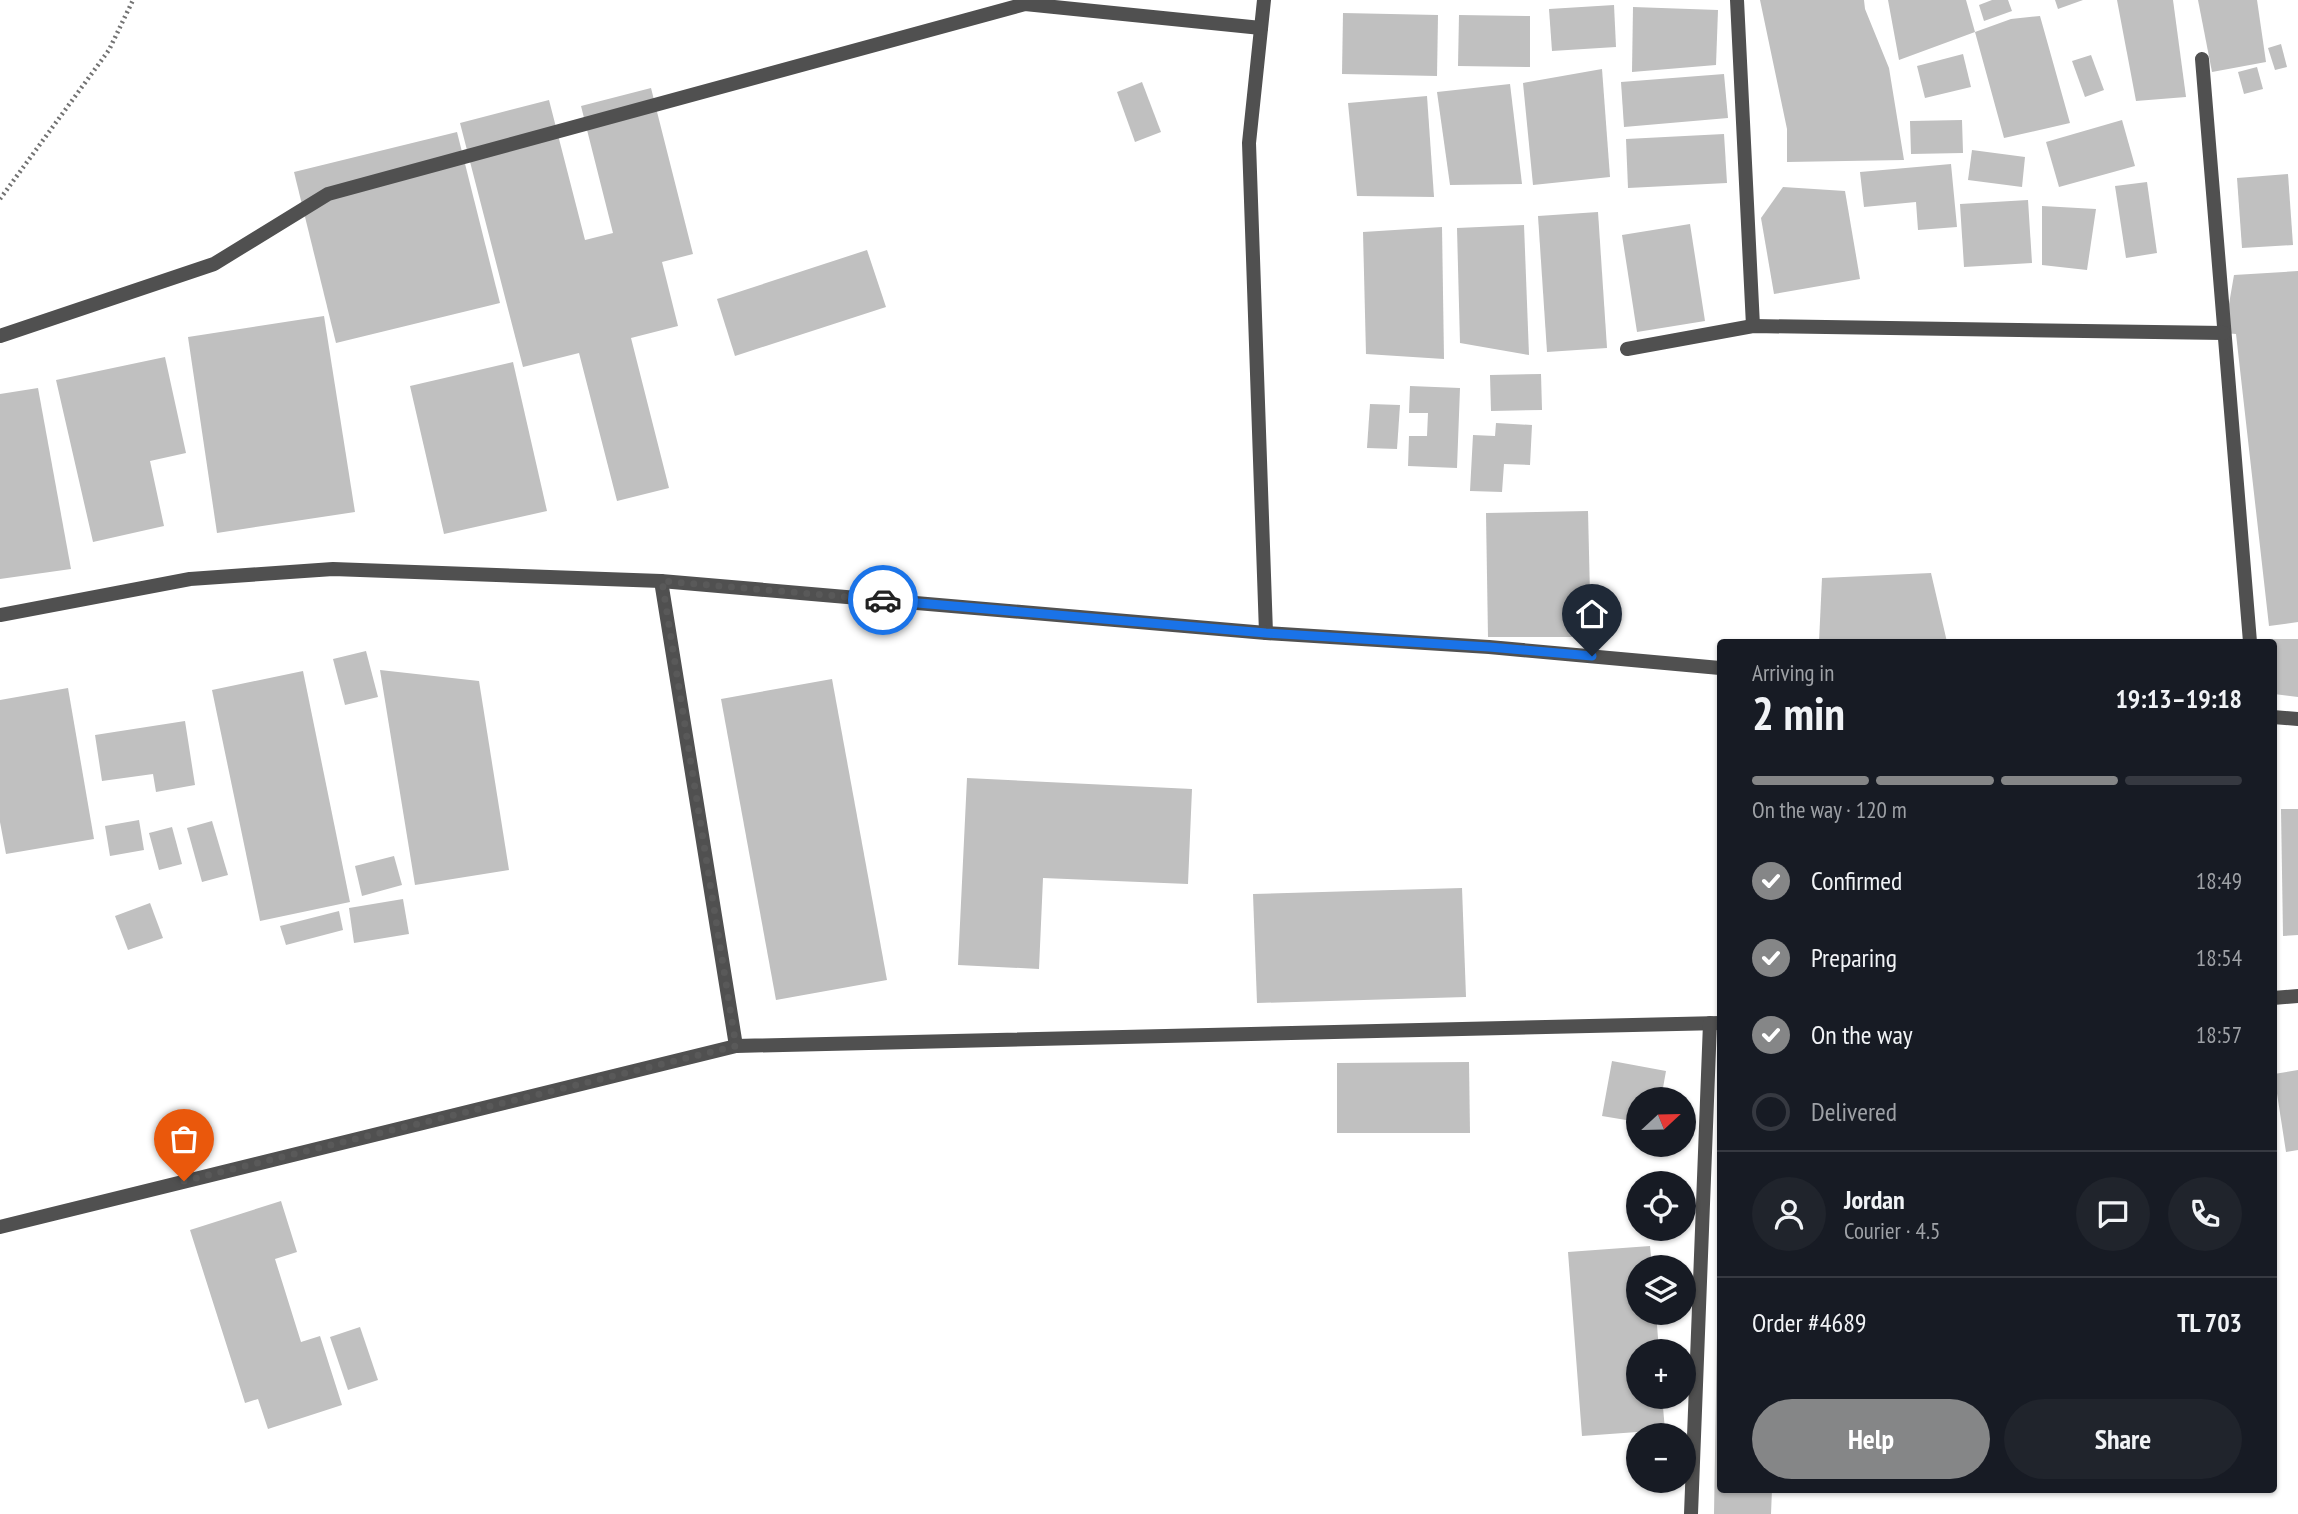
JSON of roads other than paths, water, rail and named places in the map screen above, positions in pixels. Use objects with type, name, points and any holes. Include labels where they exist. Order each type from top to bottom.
[{"type":"street","points":[[1264,0],[1249,143],[1266,633]]},
{"type":"street","points":[[1737,0],[1754,326]]},
{"type":"street","points":[[0,335],[214,264],[328,194],[1025,4],[1261,28]]},
{"type":"street","points":[[2202,59],[2250,639]]},
{"type":"street","points":[[1628,349],[1754,326],[2224,333]]},
{"type":"street","points":[[0,614],[190,579],[333,569],[662,581],[1266,633],[1489,647],[1717,668]]},
{"type":"street","points":[[662,581],[736,1046]]},
{"type":"street","points":[[2277,717],[2298,719]]},
{"type":"street","points":[[2277,998],[2298,996]]},
{"type":"street","points":[[0,1227],[736,1046],[1715,1023],[1691,1514]]}]
